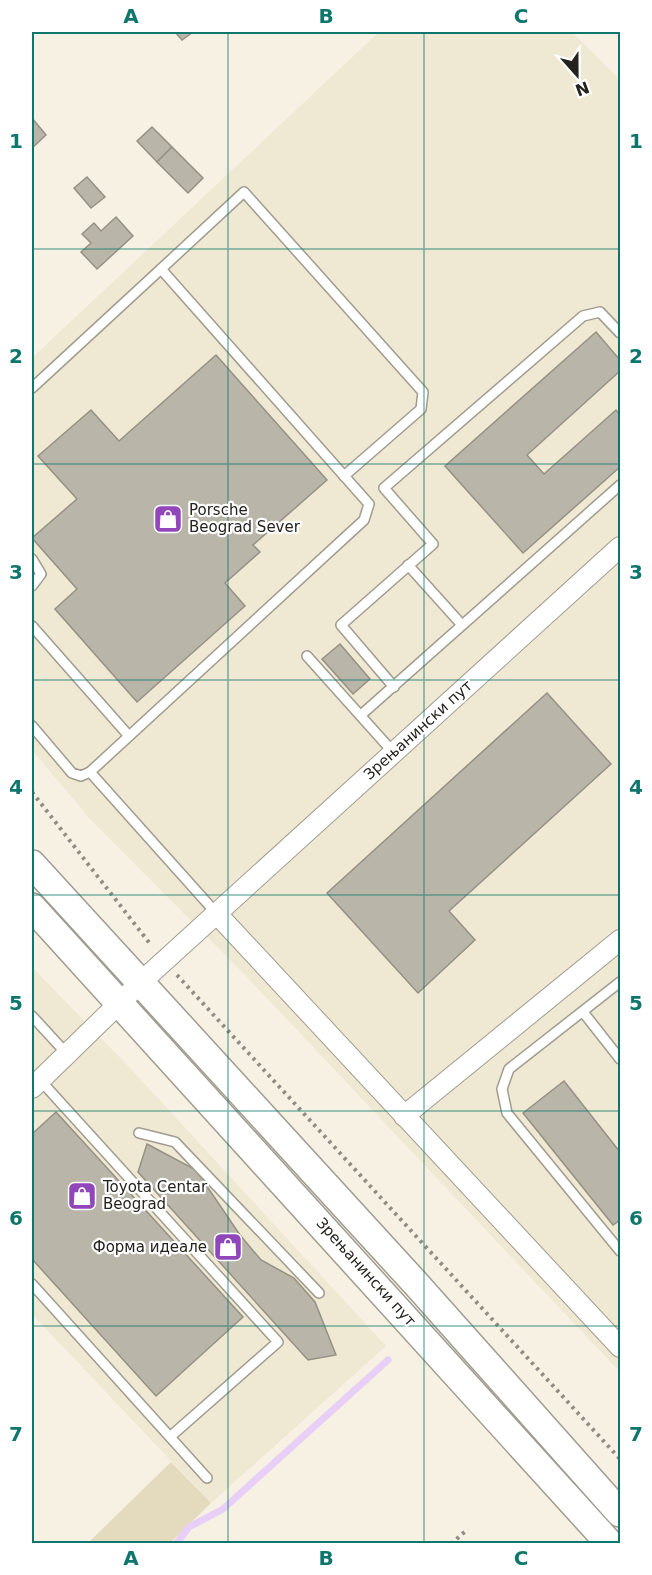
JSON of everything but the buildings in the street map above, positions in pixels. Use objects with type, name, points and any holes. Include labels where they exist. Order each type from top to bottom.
[{"type":"main road","name":"Зрењанински пут","points":[[32,864],[418,1286],[621,1513]]},
{"type":"main road","name":"Зрењанински пут","points":[[32,907],[610,1544]]},
{"type":"street","name":"Зрењанински пут","points":[[120,1002],[621,547]]},
{"type":"street","points":[[217,914],[621,1347]]},
{"type":"street","points":[[404,1116],[621,940]]},
{"type":"street","points":[[36,1084],[120,1002]]},
{"type":"lane","points":[[32,388],[244,192],[423,392],[421,409],[344,476]]},
{"type":"lane","points":[[32,726],[72,773],[81,776],[90,772],[364,520],[369,504],[161,269]]},
{"type":"lane","points":[[394,687],[341,625],[433,544],[384,488],[583,316],[600,312],[619,329]]},
{"type":"lane","points":[[361,715],[621,485]]},
{"type":"lane","points":[[32,559],[41,574],[32,586]]},
{"type":"lane","points":[[408,565],[462,625]]},
{"type":"lane","points":[[32,626],[129,736]]},
{"type":"lane","points":[[307,656],[393,752]]},
{"type":"lane","points":[[90,772],[217,914]]},
{"type":"lane","points":[[619,988],[583,1012],[509,1070],[502,1089],[507,1113],[621,1251]]},
{"type":"lane","points":[[583,1012],[621,1059]]},
{"type":"lane","points":[[32,1016],[66,1053]]},
{"type":"lane","points":[[36,1084],[278,1342],[171,1436]]},
{"type":"lane","points":[[139,1132],[175,1142],[319,1293]]},
{"type":"lane","points":[[32,1284],[207,1478]]},
{"type":"path","points":[[32,792],[165,962],[621,1459]]},
{"type":"path","points":[[451,1544],[468,1529]]},
{"type":"shaded area","points":[[379,32],[572,32],[620,80],[620,1372],[245,975],[91,820],[32,750],[32,358]]},
{"type":"shaded area","points":[[32,967],[130,1068],[386,1346],[211,1503],[32,1314]]},
{"type":"shaded area","points":[[171,1462],[211,1503],[170,1543],[88,1543]]},
{"type":"waterway","points":[[176,1544],[189,1527],[223,1509],[388,1360]]},
{"type":"place","name":"Porsche Beograd Sever","points":[[168,519]]},
{"type":"place","name":"Toyota Centar Beograd","points":[[82,1196]]},
{"type":"place","name":"Форма идеале","points":[[228,1247]]}]
